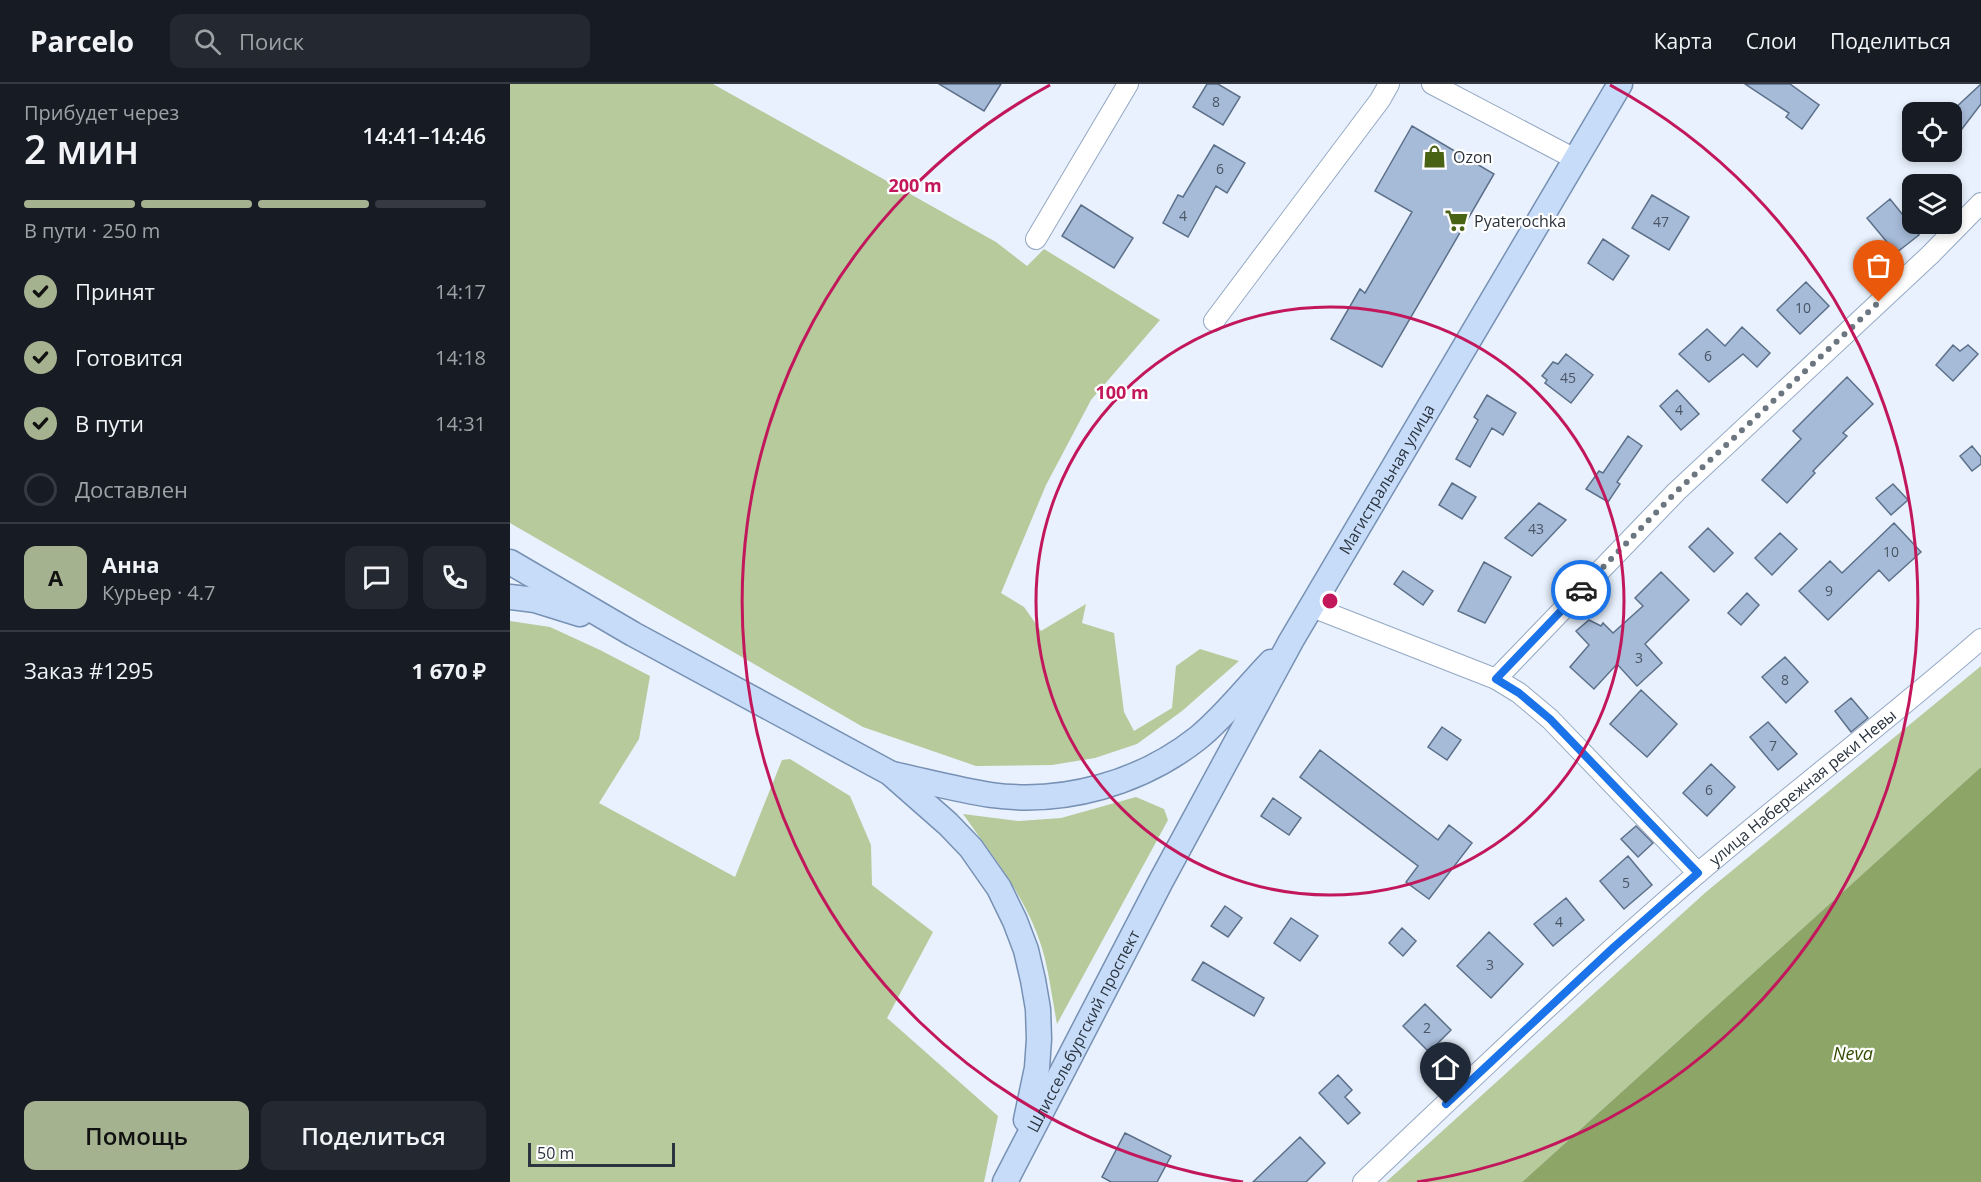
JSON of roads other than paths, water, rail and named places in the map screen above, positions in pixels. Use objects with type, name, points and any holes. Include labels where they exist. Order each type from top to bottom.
[{"type":"main road","name":"Магистральная улица","points":[[1161,880],[1291,641],[1620,84]]},
{"type":"main road","points":[[510,562],[633,634],[890,773],[972,848],[999,888],[1026,950],[1038,1009],[1039,1039],[1032,1099],[1008,1177]]},
{"type":"main road","points":[[510,597],[535,600],[569,609],[633,634]]},
{"type":"main road","points":[[890,773],[993,795],[1021,796],[1087,791],[1124,781],[1171,758],[1200,737],[1291,641]]},
{"type":"main road","name":"Шлиссельбургский проспект","points":[[1008,1177],[1161,880]]},
{"type":"street","points":[[1035,239],[1128,84]]},
{"type":"street","points":[[1214,321],[1389,84]]},
{"type":"street","points":[[1432,84],[1575,159]]},
{"type":"street","points":[[1496,679],[1676,492],[1930,255],[1981,202]]},
{"type":"street","points":[[1312,606],[1496,679],[1519,693],[1550,719],[1698,873]]},
{"type":"street","name":"улица Набережная реки Невы","points":[[1363,1182],[1614,947],[1698,873],[1924,689],[1981,639]]},
{"type":"water","name":"Neva","points":[[1981,767],[1981,1182],[1522,1182]]},
{"type":"place","name":"Ozon","points":[[1435,157]]},
{"type":"place","name":"Pyaterochka","points":[[1456,221]]}]
